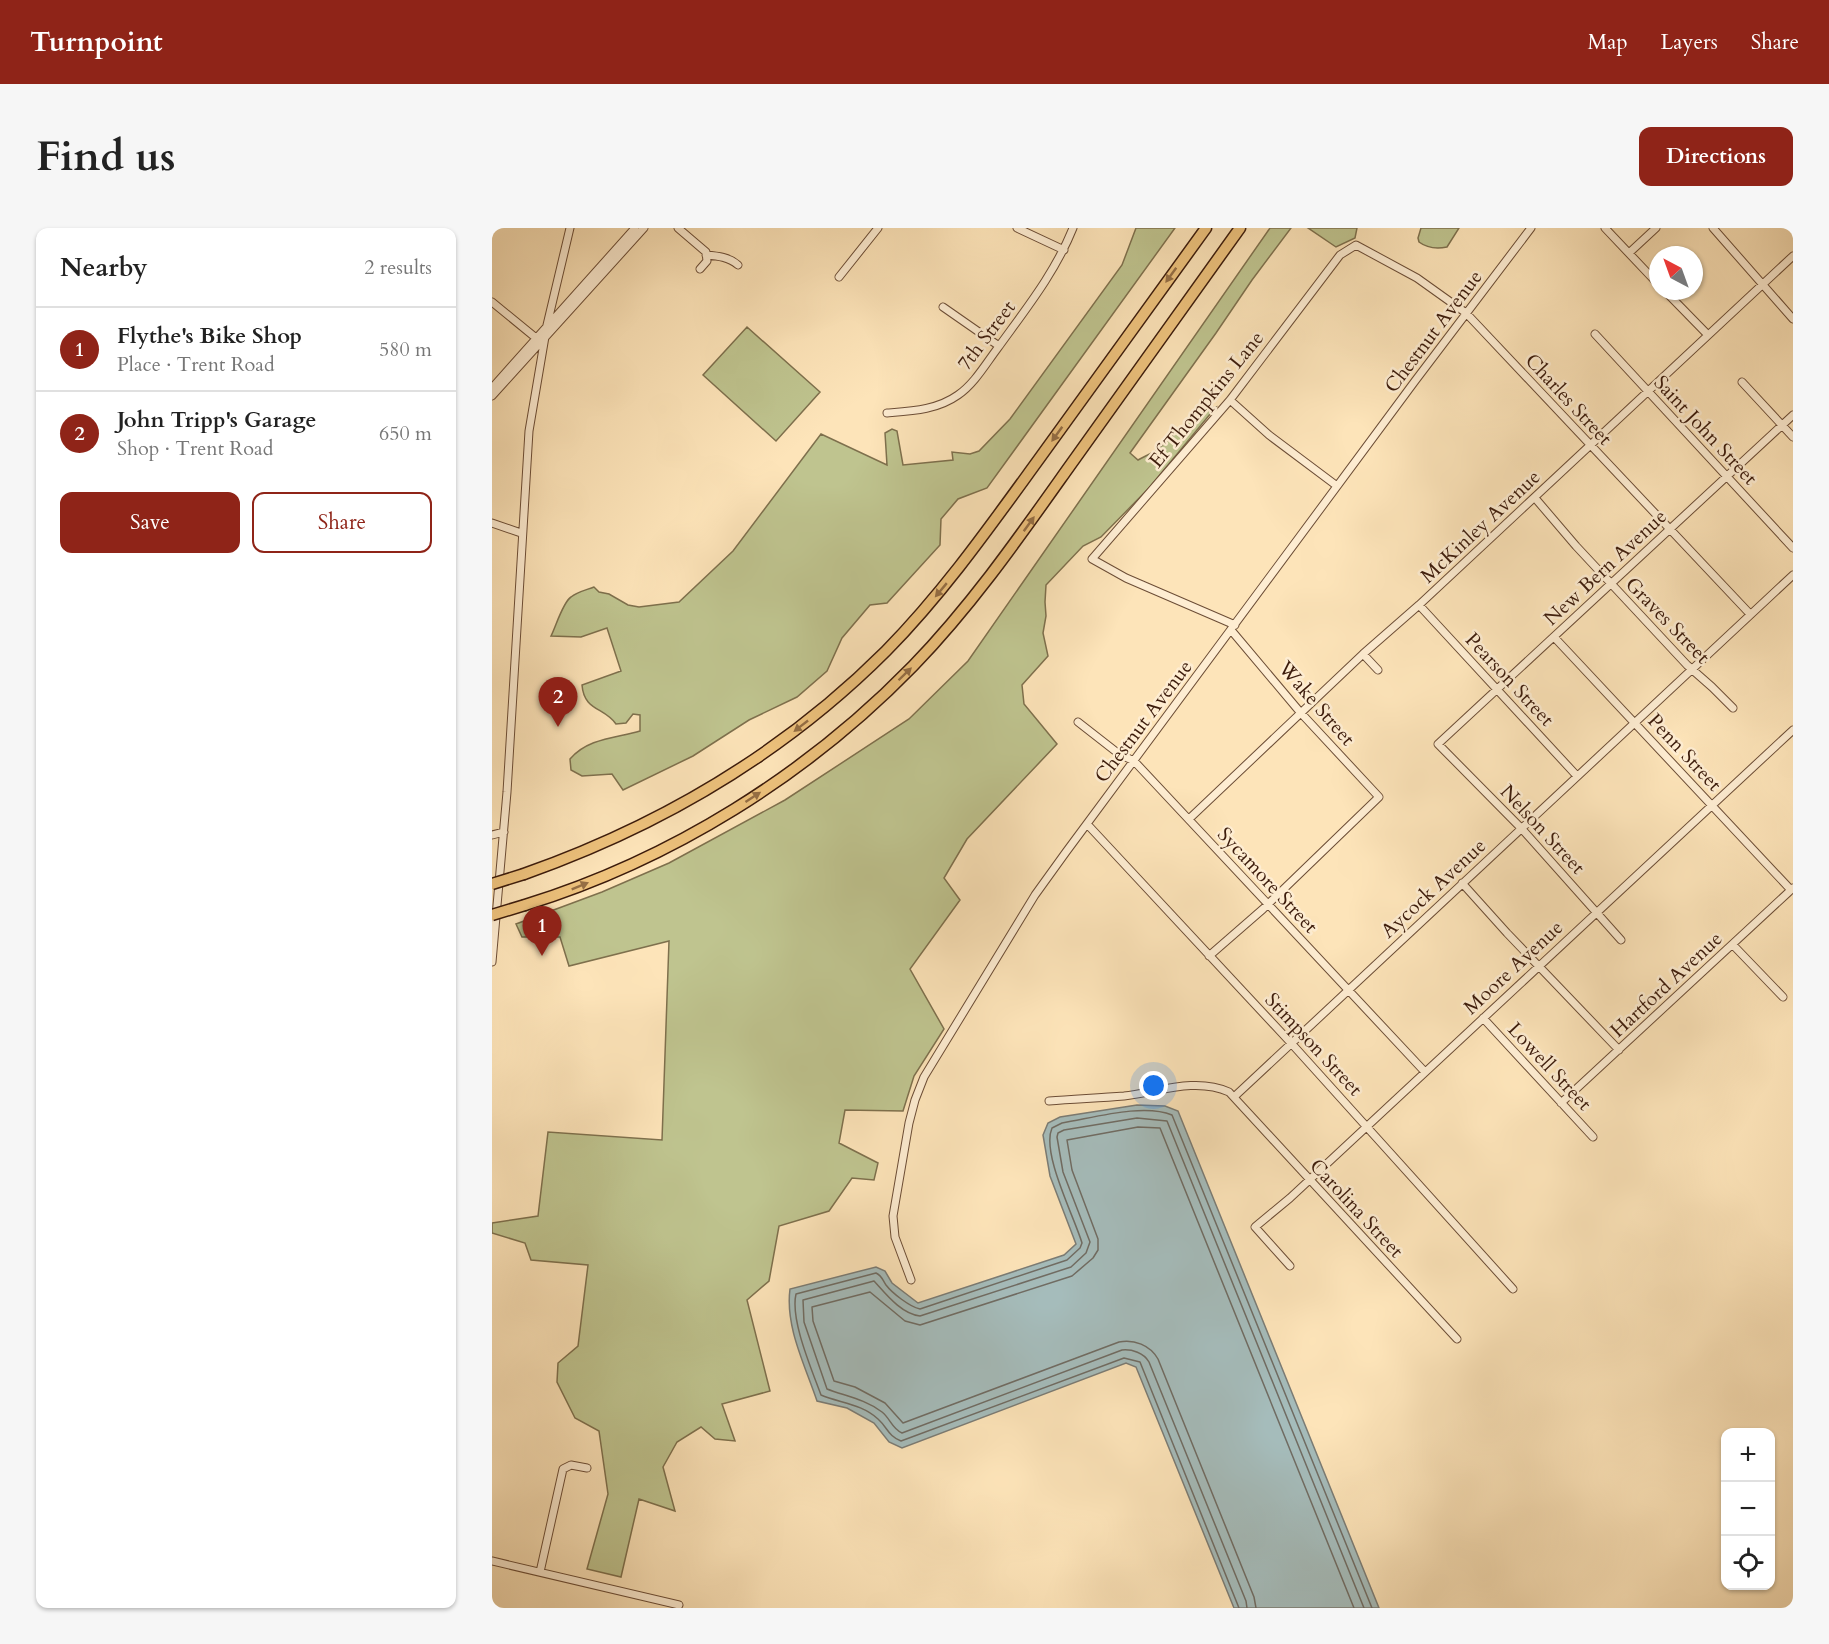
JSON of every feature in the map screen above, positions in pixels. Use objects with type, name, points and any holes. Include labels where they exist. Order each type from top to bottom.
[{"type":"highway","points":[[492,884],[596,847],[701,794],[783,740],[858,677],[913,622],[965,560],[1206,228]]},
{"type":"highway","points":[[492,915],[611,874],[702,828],[738,807],[804,761],[876,702],[940,638],[993,574],[1240,228]]},
{"type":"street","points":[[492,962],[504,832],[528,431],[548,325],[570,228]]},
{"type":"street","points":[[492,388],[635,228]]},
{"type":"street","points":[[492,396],[644,228]]},
{"type":"street","points":[[678,228],[706,252],[707,261],[700,269]]},
{"type":"street","points":[[839,277],[878,228]]},
{"type":"street","points":[[1017,228],[1064,249]]},
{"type":"street","name":"7th Street","points":[[887,413],[942,405],[959,395],[974,380],[1043,286],[1073,228]]},
{"type":"street","name":"Chestnut Avenue","points":[[911,1280],[893,1230],[892,1216],[909,1123],[921,1084],[1035,895],[1531,228]]},
{"type":"street","points":[[1605,228],[1649,274]]},
{"type":"street","points":[[1629,253],[1656,228]]},
{"type":"street","points":[[1713,228],[1793,319]]},
{"type":"street","name":"Charles Street","points":[[1340,255],[1356,245],[1417,278],[1466,313],[1750,614]]},
{"type":"street","points":[[706,255],[722,257],[738,264]]},
{"type":"street","name":"Ef Thompkins Lane","points":[[1092,559],[1230,400],[1340,255]]},
{"type":"street","name":"McKinley Avenue","points":[[1189,819],[1300,712],[1535,498],[1793,256]]},
{"type":"street","points":[[1674,300],[1708,335]]},
{"type":"street","points":[[492,302],[536,338]]},
{"type":"street","points":[[943,307],[999,346]]},
{"type":"street","name":"Saint John Street","points":[[1595,334],[1793,548]]},
{"type":"street","points":[[1742,382],[1793,437]]},
{"type":"street","points":[[1230,400],[1269,435],[1337,486]]},
{"type":"street","name":"New Bern Avenue","points":[[1438,744],[1793,414]]},
{"type":"street","name":"Graves Street","points":[[1535,498],[1691,670],[1733,708]]},
{"type":"street","points":[[492,523],[521,532]]},
{"type":"street","name":"Wake Street","points":[[1092,559],[1126,578],[1233,627],[1300,712],[1379,797],[1268,904]]},
{"type":"street","name":"Aycock Avenue","points":[[1234,1097],[1793,575]]},
{"type":"street","name":"Pearson Street","points":[[1419,605],[1577,777]]},
{"type":"street","name":"Penn Street","points":[[1554,637],[1792,889]]},
{"type":"street","points":[[1363,654],[1378,670]]},
{"type":"street","name":"Sycamore Street","points":[[1078,722],[1119,754],[1134,761],[1425,1072]]},
{"type":"street","name":"Moore Avenue","points":[[1290,1266],[1255,1227],[1367,1126],[1793,730]]},
{"type":"street","name":"Nelson Street","points":[[1438,744],[1521,828],[1621,940]]},
{"type":"street","name":"Stimpson Street","points":[[1087,824],[1291,1043],[1513,1288]]},
{"type":"street","points":[[492,835],[504,832]]},
{"type":"street","points":[[1462,883],[1619,1050]]},
{"type":"street","name":"Hartford Avenue","points":[[1561,1103],[1792,889]]},
{"type":"street","points":[[1209,956],[1268,904]]},
{"type":"street","points":[[1733,945],[1783,996]]},
{"type":"street","name":"Lowell Street","points":[[1483,1018],[1593,1137]]},
{"type":"street","points":[[1050,1101],[1122,1096],[1191,1085],[1217,1087],[1234,1097]]},
{"type":"street","name":"Carolina Street","points":[[1234,1097],[1456,1339]]},
{"type":"street","points":[[540,1572],[563,1469],[571,1465],[587,1468]]},
{"type":"street","points":[[492,1561],[679,1605]]},
{"type":"green space","points":[[1136,228],[1175,228],[987,488],[958,499],[941,519],[940,545],[887,603],[870,605],[842,638],[827,671],[797,697],[749,720],[693,756],[623,790],[612,774],[582,776],[571,770],[570,759],[585,747],[640,731],[640,715],[633,714],[626,723],[616,724],[586,700],[582,685],[621,671],[607,628],[581,637],[551,636],[568,600],[594,587],[599,592],[609,594],[628,605],[639,607],[679,602],[733,551],[821,434],[887,465],[885,433],[892,429],[897,431],[903,465],[953,460],[952,452],[970,454],[979,451],[1010,419],[1122,265]]},
{"type":"green space","points":[[1270,228],[1291,228],[1130,453],[1138,460],[1152,453],[1192,418],[1216,407],[1149,488],[1101,537],[1083,546],[1046,585],[1046,616],[1043,633],[1048,656],[1022,685],[1024,704],[1057,744],[967,839],[944,878],[960,900],[910,969],[944,1029],[914,1076],[903,1111],[845,1110],[839,1143],[878,1163],[874,1180],[852,1178],[829,1211],[779,1226],[769,1281],[747,1300],[770,1391],[722,1404],[735,1441],[715,1439],[701,1427],[677,1442],[663,1467],[675,1511],[639,1499],[621,1577],[587,1569],[608,1494],[599,1431],[575,1418],[557,1382],[558,1363],[578,1346],[588,1265],[531,1260],[525,1243],[492,1233],[492,1223],[538,1216],[548,1132],[662,1140],[669,941],[569,966],[560,937],[522,937],[516,924],[602,892],[669,863],[785,800],[909,719],[968,661]]},
{"type":"green space","points":[[1308,228],[1357,228],[1355,238],[1336,247]]},
{"type":"green space","points":[[1421,228],[1459,228],[1447,247],[1440,248],[1429,247],[1419,242]]},
{"type":"green space","points":[[747,327],[820,392],[776,441],[703,375]]},
{"type":"water","points":[[1137,1105],[1165,1106],[1178,1111],[1379,1608],[1234,1608],[1136,1367],[1126,1363],[902,1448],[889,1442],[874,1423],[847,1408],[817,1401],[793,1332],[789,1303],[790,1289],[876,1267],[885,1271],[892,1283],[918,1303],[1064,1255],[1076,1244],[1050,1176],[1043,1135],[1048,1123],[1060,1117]]},
{"type":"place","name":"John Tripp's Garage","points":[[558,727]]},
{"type":"place","name":"Flythe's Bike Shop","points":[[542,956]]}]
